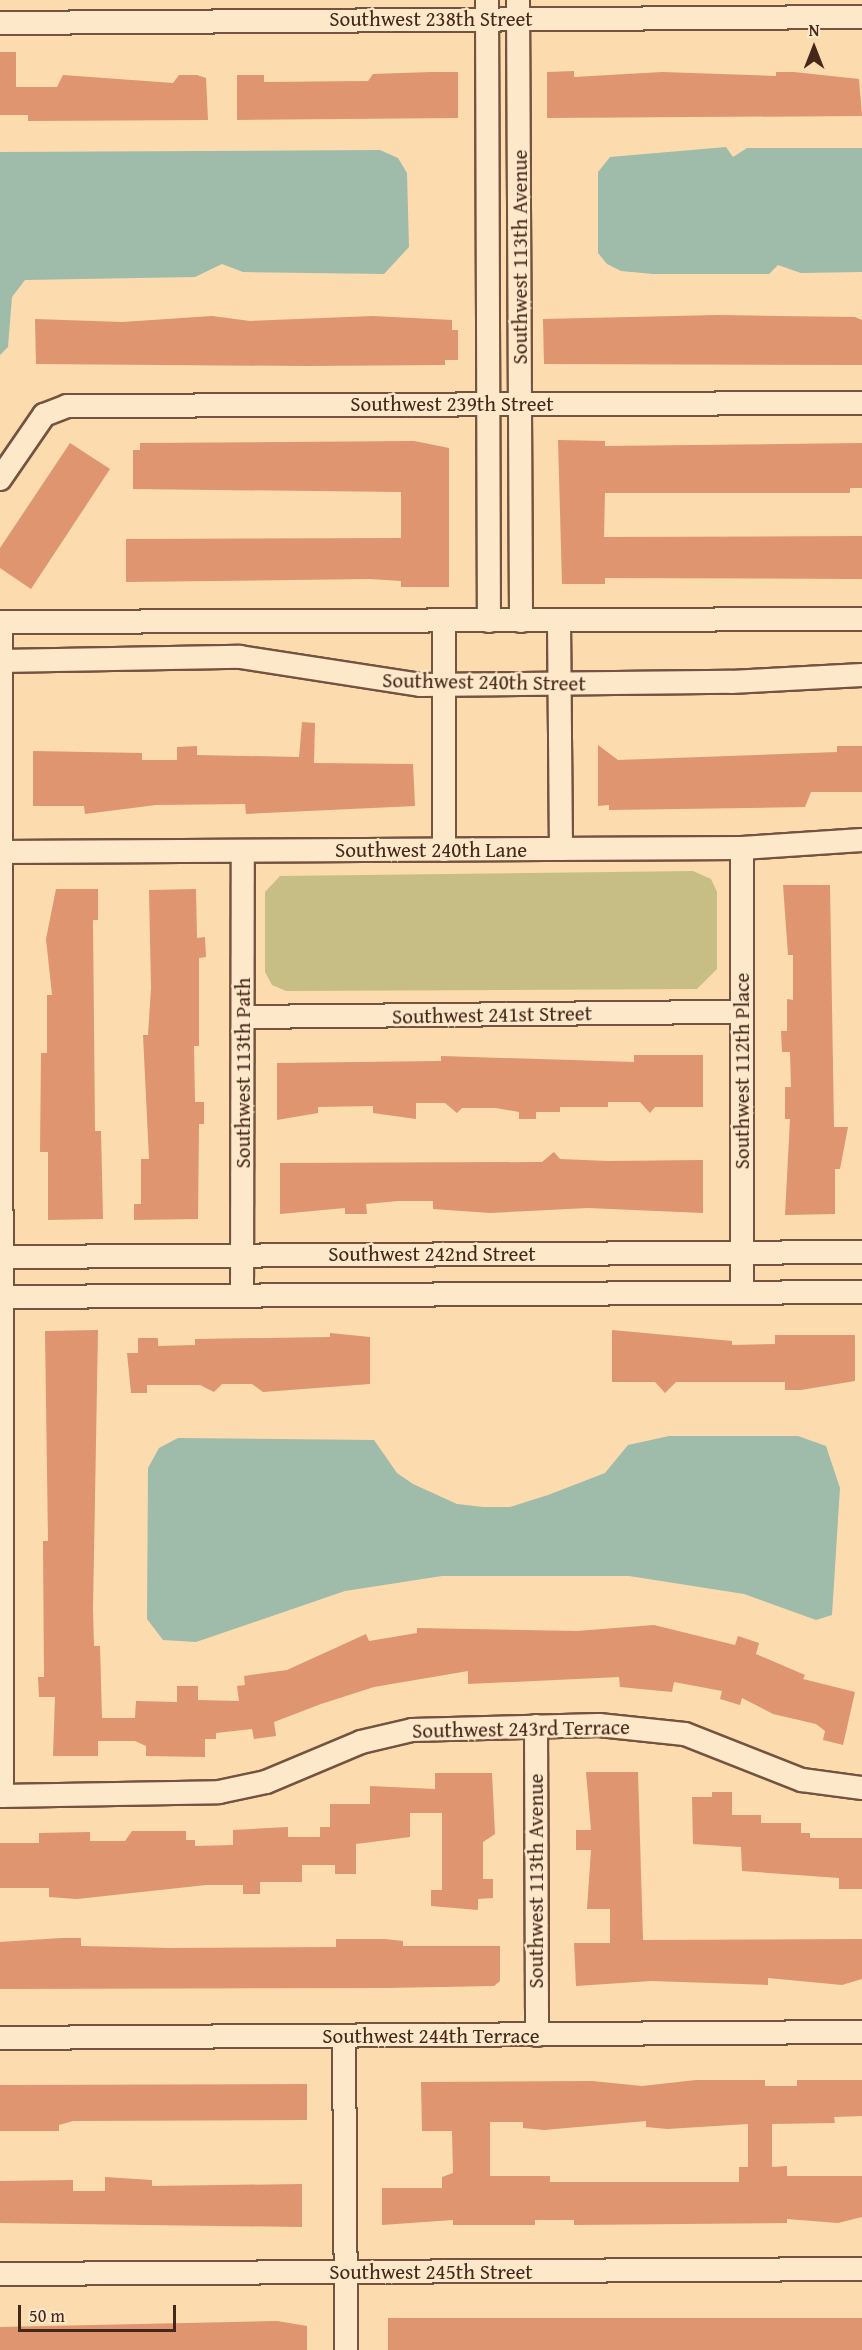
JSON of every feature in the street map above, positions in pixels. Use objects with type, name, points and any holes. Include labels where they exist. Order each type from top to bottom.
[{"type":"street","name":"Southwest 238th Street","points":[[0,23],[519,9],[862,17]]},
{"type":"street","name":"Southwest 113th Avenue","points":[[519,9],[521,621]]},
{"type":"street","name":"Southwest 113th Avenue","points":[[487,10],[489,621]]},
{"type":"street","name":"Southwest 239th Street","points":[[0,479],[44,415],[74,406],[862,402]]},
{"type":"street","points":[[1,1796],[1,622],[862,619]]},
{"type":"street","points":[[559,621],[561,849]]},
{"type":"street","points":[[444,622],[444,850]]},
{"type":"street","name":"Southwest 240th Street","points":[[0,661],[240,657],[383,682],[444,685],[862,675]]},
{"type":"street","name":"Southwest 240th Lane","points":[[0,852],[742,848],[862,840]]},
{"type":"street","name":"Southwest 112th Place","points":[[742,848],[742,1293]]},
{"type":"street","name":"Southwest 113th Path","points":[[242,1296],[243,851]]},
{"type":"street","name":"Southwest 241st Street","points":[[243,1017],[741,1012]]},
{"type":"street","name":"Southwest 242nd Street","points":[[2,1257],[862,1252]]},
{"type":"street","name":"Southwest 242nd Street","points":[[2,1297],[862,1292]]},
{"type":"street","name":"Southwest 113th Avenue","points":[[536,1726],[537,2035]]},
{"type":"street","name":"Southwest 243rd Terrace","points":[[1,1796],[244,1789],[388,1734],[536,1726],[652,1728],[712,1742],[802,1780],[862,1788]]},
{"type":"street","name":"Southwest 244th Terrace","points":[[0,2038],[862,2032]]},
{"type":"street","points":[[344,2036],[346,2350]]},
{"type":"street","name":"Southwest 245th Street","points":[[0,2274],[862,2269]]},
{"type":"shaded area","points":[[726,147],[733,157],[747,148],[862,148],[862,272],[801,273],[778,265],[769,274],[653,274],[621,271],[607,264],[598,253],[598,172],[610,157]]},
{"type":"shaded area","points":[[380,150],[398,158],[407,173],[409,247],[384,274],[243,272],[222,264],[195,277],[25,280],[12,297],[8,347],[0,355],[0,152]]},
{"type":"shaded area","points":[[693,871],[711,879],[717,892],[717,969],[697,989],[286,991],[272,985],[265,972],[265,892],[280,876]]},
{"type":"shaded area","points":[[669,1436],[798,1436],[826,1446],[840,1488],[832,1615],[816,1620],[744,1594],[629,1576],[442,1576],[345,1591],[196,1642],[163,1640],[147,1619],[148,1468],[159,1448],[178,1438],[374,1440],[397,1473],[413,1484],[457,1504],[510,1507],[605,1473],[628,1445]]},
{"type":"building","points":[[0,52],[16,52],[16,87],[57,87],[63,75],[173,83],[179,75],[197,75],[206,78],[208,120],[28,121],[28,115],[0,115]]},
{"type":"building","points":[[574,71],[574,77],[662,72],[776,76],[776,72],[794,72],[859,79],[862,116],[547,118],[547,72]]},
{"type":"building","points":[[458,72],[458,118],[237,120],[237,75],[264,75],[264,82],[368,81],[373,74]]},
{"type":"building","points":[[718,315],[855,317],[862,320],[862,365],[544,364],[543,319]]},
{"type":"building","points":[[212,316],[250,321],[373,316],[452,320],[452,330],[458,330],[458,360],[445,360],[445,365],[36,364],[35,319],[122,322]]},
{"type":"building","points":[[558,440],[605,441],[605,446],[862,443],[862,488],[850,488],[850,493],[605,493],[604,537],[862,536],[862,579],[605,578],[605,584],[562,584]]},
{"type":"building","points":[[414,441],[449,448],[449,587],[401,587],[401,581],[370,579],[126,582],[126,539],[401,538],[401,492],[133,489],[133,450],[140,450],[140,443]]},
{"type":"building","points":[[70,443],[110,469],[31,589],[0,568],[0,548]]},
{"type":"building","points":[[302,722],[315,723],[314,763],[413,764],[415,806],[246,814],[245,804],[156,805],[85,814],[84,806],[33,806],[33,751],[142,753],[142,760],[177,760],[177,747],[197,746],[197,755],[299,757]]},
{"type":"building","points":[[598,745],[618,760],[837,752],[837,746],[862,746],[862,792],[811,792],[805,807],[609,810],[609,805],[598,806]]},
{"type":"building","points":[[783,885],[830,885],[834,1127],[848,1127],[840,1169],[835,1169],[835,1214],[785,1215],[790,1119],[785,1119],[785,1087],[791,1087],[790,1052],[782,1052],[781,1031],[787,1031],[787,999],[793,1000],[793,955],[788,955]]},
{"type":"building","points":[[56,889],[98,889],[98,920],[93,920],[95,1131],[101,1131],[103,1219],[48,1220],[48,1152],[40,1152],[41,1053],[47,1053],[47,995],[52,995],[46,939]]},
{"type":"building","points":[[196,889],[197,938],[205,937],[206,957],[199,958],[199,1046],[194,1046],[195,1102],[204,1102],[204,1124],[199,1124],[198,1219],[134,1220],[134,1204],[141,1204],[141,1159],[149,1159],[143,1035],[148,1035],[151,988],[149,890]]},
{"type":"building","points":[[634,1055],[703,1055],[703,1107],[655,1107],[650,1113],[640,1102],[608,1102],[608,1107],[560,1107],[560,1112],[536,1112],[536,1119],[519,1119],[519,1112],[496,1108],[462,1108],[457,1113],[445,1103],[416,1103],[416,1119],[373,1113],[373,1106],[318,1107],[318,1113],[277,1120],[277,1063],[441,1061],[441,1056],[634,1062]]},
{"type":"building","points":[[554,1152],[560,1159],[703,1160],[703,1213],[588,1208],[490,1213],[433,1209],[433,1201],[398,1201],[366,1204],[367,1214],[345,1214],[345,1208],[280,1214],[280,1163],[542,1162]]},
{"type":"building","points":[[98,1330],[93,1609],[94,1646],[100,1646],[102,1718],[135,1718],[136,1701],[177,1702],[177,1686],[198,1686],[198,1700],[239,1701],[237,1686],[245,1685],[244,1676],[287,1670],[366,1634],[369,1641],[417,1633],[417,1628],[577,1631],[654,1625],[735,1645],[738,1636],[759,1643],[756,1654],[805,1675],[803,1679],[855,1692],[843,1745],[823,1740],[825,1731],[816,1724],[773,1714],[742,1698],[740,1705],[720,1699],[722,1691],[674,1682],[672,1692],[620,1687],[619,1677],[468,1684],[468,1671],[374,1687],[321,1704],[274,1722],[276,1736],[254,1739],[252,1729],[216,1733],[216,1739],[205,1739],[205,1757],[146,1756],[146,1746],[135,1741],[98,1741],[98,1756],[53,1756],[55,1697],[39,1697],[38,1677],[44,1677],[43,1541],[48,1541],[45,1331]]},
{"type":"building","points":[[612,1330],[732,1341],[732,1345],[775,1344],[775,1335],[855,1335],[855,1381],[801,1390],[785,1390],[785,1382],[676,1382],[665,1393],[655,1382],[612,1382]]},
{"type":"building","points":[[330,1333],[370,1337],[370,1384],[263,1392],[252,1384],[222,1384],[214,1392],[200,1385],[147,1385],[147,1393],[131,1393],[127,1353],[138,1353],[138,1338],[158,1338],[158,1346],[195,1345],[195,1339],[330,1337]]},
{"type":"building","points":[[586,1772],[638,1772],[643,1940],[862,1939],[862,1979],[842,1985],[768,1978],[768,1985],[651,1981],[576,1986],[574,1943],[610,1943],[610,1909],[587,1909],[591,1850],[576,1850],[576,1830],[591,1830]]},
{"type":"building","points":[[435,1773],[492,1773],[495,1834],[483,1842],[483,1879],[493,1879],[493,1898],[478,1899],[478,1910],[431,1906],[431,1890],[442,1890],[442,1813],[410,1813],[410,1837],[356,1844],[356,1874],[335,1874],[335,1865],[302,1865],[302,1882],[260,1882],[260,1894],[243,1894],[243,1885],[206,1885],[77,1899],[49,1897],[49,1888],[0,1888],[0,1843],[39,1843],[39,1833],[90,1832],[90,1841],[125,1841],[132,1831],[186,1831],[186,1840],[195,1840],[195,1846],[233,1845],[233,1830],[288,1827],[288,1837],[320,1837],[320,1827],[330,1827],[330,1804],[370,1804],[370,1786],[435,1789]]},
{"type":"building","points":[[712,1792],[732,1792],[732,1815],[761,1815],[761,1823],[801,1823],[801,1833],[810,1833],[810,1838],[862,1838],[862,1889],[839,1889],[839,1878],[742,1871],[741,1847],[693,1844],[692,1797],[712,1797]]},
{"type":"building","points":[[81,1938],[81,1946],[170,1948],[336,1947],[336,1939],[385,1939],[403,1941],[403,1946],[500,1946],[500,1981],[494,1986],[386,1988],[0,1989],[0,1942]]},
{"type":"building","points":[[696,2080],[765,2080],[765,2086],[797,2086],[797,2080],[862,2080],[862,2116],[834,2117],[835,2123],[772,2124],[772,2167],[787,2166],[787,2176],[862,2176],[862,2217],[838,2223],[787,2219],[787,2223],[574,2225],[574,2220],[535,2220],[535,2225],[453,2225],[453,2220],[382,2225],[382,2188],[442,2188],[442,2177],[453,2173],[452,2131],[422,2131],[421,2082],[592,2081],[642,2086]],"holes":[[[646,2121],[646,2127],[667,2129],[748,2124],[748,2167],[739,2167],[739,2182],[550,2182],[550,2176],[490,2176],[490,2122],[523,2122],[523,2128],[544,2130]]]},
{"type":"building","points":[[307,2084],[307,2120],[73,2121],[59,2125],[59,2131],[0,2131],[0,2085]]},
{"type":"building","points":[[105,2177],[152,2180],[152,2186],[302,2184],[302,2227],[0,2223],[0,2181],[73,2180],[73,2191],[105,2191]]},
{"type":"building","points":[[388,2318],[862,2318],[862,2350],[388,2350]]},
{"type":"building","points":[[277,2321],[307,2326],[307,2350],[0,2350],[0,2327]]}]
